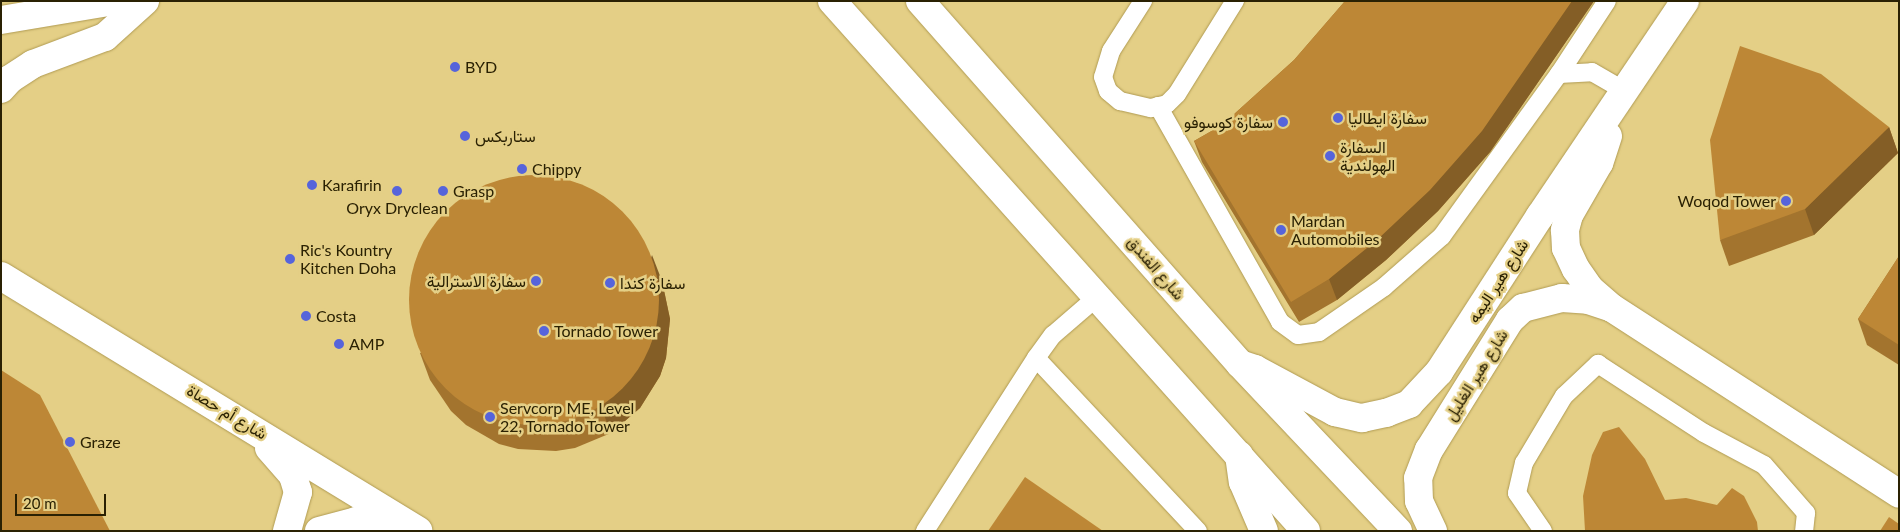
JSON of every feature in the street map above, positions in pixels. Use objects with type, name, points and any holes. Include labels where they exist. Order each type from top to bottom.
[{"type":"street","points":[[1,20],[114,1]]},
{"type":"street","points":[[1,89],[10,79],[33,64],[105,37],[145,1]]},
{"type":"street","points":[[832,1],[1306,531]]},
{"type":"street","name":"شارع الفندق","points":[[920,1],[1240,364],[1398,531]]},
{"type":"street","name":"شارع هير اليمه","points":[[1240,364],[1255,369],[1335,412],[1362,418],[1409,404],[1439,372],[1540,216],[1624,95],[1685,1]]},
{"type":"street","name":"شارع هير الغليل","points":[[1624,95],[1598,163],[1569,215],[1565,230],[1566,248],[1576,270],[1590,289],[1612,308],[1899,494]]},
{"type":"street","name":"شارع أم حصاة","points":[[1,259],[34,296]]},
{"type":"street","name":"شارع أم حصاة","points":[[1,276],[237,418],[418,531]]},
{"type":"street","name":"شارع هير الغليل","points":[[1433,531],[1419,502],[1418,478],[1429,450],[1510,320],[1523,308],[1562,298],[1588,300],[1612,308]]},
{"type":"street","points":[[237,418],[280,458],[293,476],[298,492],[287,531]]},
{"type":"street","points":[[1239,455],[1243,482],[1264,531]]},
{"type":"street","points":[[319,531],[356,521],[402,531]]},
{"type":"lane","points":[[1143,1],[1111,52],[1104,77],[1108,91],[1120,101],[1134,106],[1158,106],[1177,94],[1235,1]]},
{"type":"lane","points":[[1158,106],[1280,322],[1298,335],[1319,332],[1333,325],[1384,287],[1442,236],[1560,74],[1608,1]]},
{"type":"lane","points":[[1560,74],[1592,72],[1624,95]]},
{"type":"lane","points":[[925,531],[1036,358],[1053,335],[1096,297]]},
{"type":"lane","points":[[1036,358],[1198,531]]},
{"type":"lane","points":[[1543,531],[1517,494],[1524,463],[1564,396],[1598,364],[1704,433],[1764,465],[1806,513],[1804,531]]},
{"type":"building","points":[[1345,1],[1572,1],[1482,131],[1430,190],[1378,239],[1329,279],[1291,302],[1194,141],[1222,125],[1294,60]]},
{"type":"building","name":"Woqod Tower","points":[[1740,46],[1821,74],[1889,127],[1805,209],[1720,240],[1710,140]]},
{"type":"building","name":"Tornado Tower","points":[[522,175],[546,175],[570,180],[593,189],[623,211],[638,230],[650,252],[657,276],[659,300],[657,324],[650,348],[638,370],[623,389],[604,404],[582,416],[546,425],[522,425],[498,420],[475,411],[454,397],[437,380],[423,359],[414,336],[409,312],[409,288],[414,264],[423,241],[437,220],[454,203],[475,189],[498,180]]},
{"type":"building","points":[[1899,256],[1899,345],[1858,319]]},
{"type":"building","points":[[1,370],[40,395],[110,531],[1,531]]},
{"type":"building","points":[[1619,427],[1645,459],[1665,500],[1686,498],[1717,505],[1732,488],[1744,496],[1757,522],[1758,531],[1585,531],[1583,496],[1592,455],[1603,432]]},
{"type":"building","points":[[1025,477],[1103,531],[988,531]]},
{"type":"building","points":[[1889,517],[1899,524],[1899,531],[1880,531]]},
{"type":"place","name":"BYD","points":[[455,67]]},
{"type":"place","name":"سفارة ايطاليا","points":[[1338,118]]},
{"type":"place","name":"سفارة كوسوفو","points":[[1283,122]]},
{"type":"place","name":"ستاربكس","points":[[465,136]]},
{"type":"place","name":"السفارة الهولندية","points":[[1330,156]]},
{"type":"place","name":"Chippy","points":[[522,169]]},
{"type":"place","name":"Karafirin","points":[[312,185]]},
{"type":"place","name":"Oryx Dryclean","points":[[397,191]]},
{"type":"place","name":"Grasp","points":[[443,191]]},
{"type":"place","name":"Woqod Tower","points":[[1786,201]]},
{"type":"place","name":"Mardan Automobiles","points":[[1281,230]]},
{"type":"place","name":"Ric's Kountry Kitchen Doha","points":[[290,259]]},
{"type":"place","name":"سفارة الاسترالية","points":[[536,281]]},
{"type":"place","name":"سفارة كندا","points":[[610,283]]},
{"type":"place","name":"Costa","points":[[306,316]]},
{"type":"place","name":"Tornado Tower","points":[[544,331]]},
{"type":"place","name":"AMP","points":[[339,344]]},
{"type":"place","name":"Servcorp ME, Level 22, Tornado Tower","points":[[490,417]]},
{"type":"place","name":"Graze","points":[[70,442]]}]
